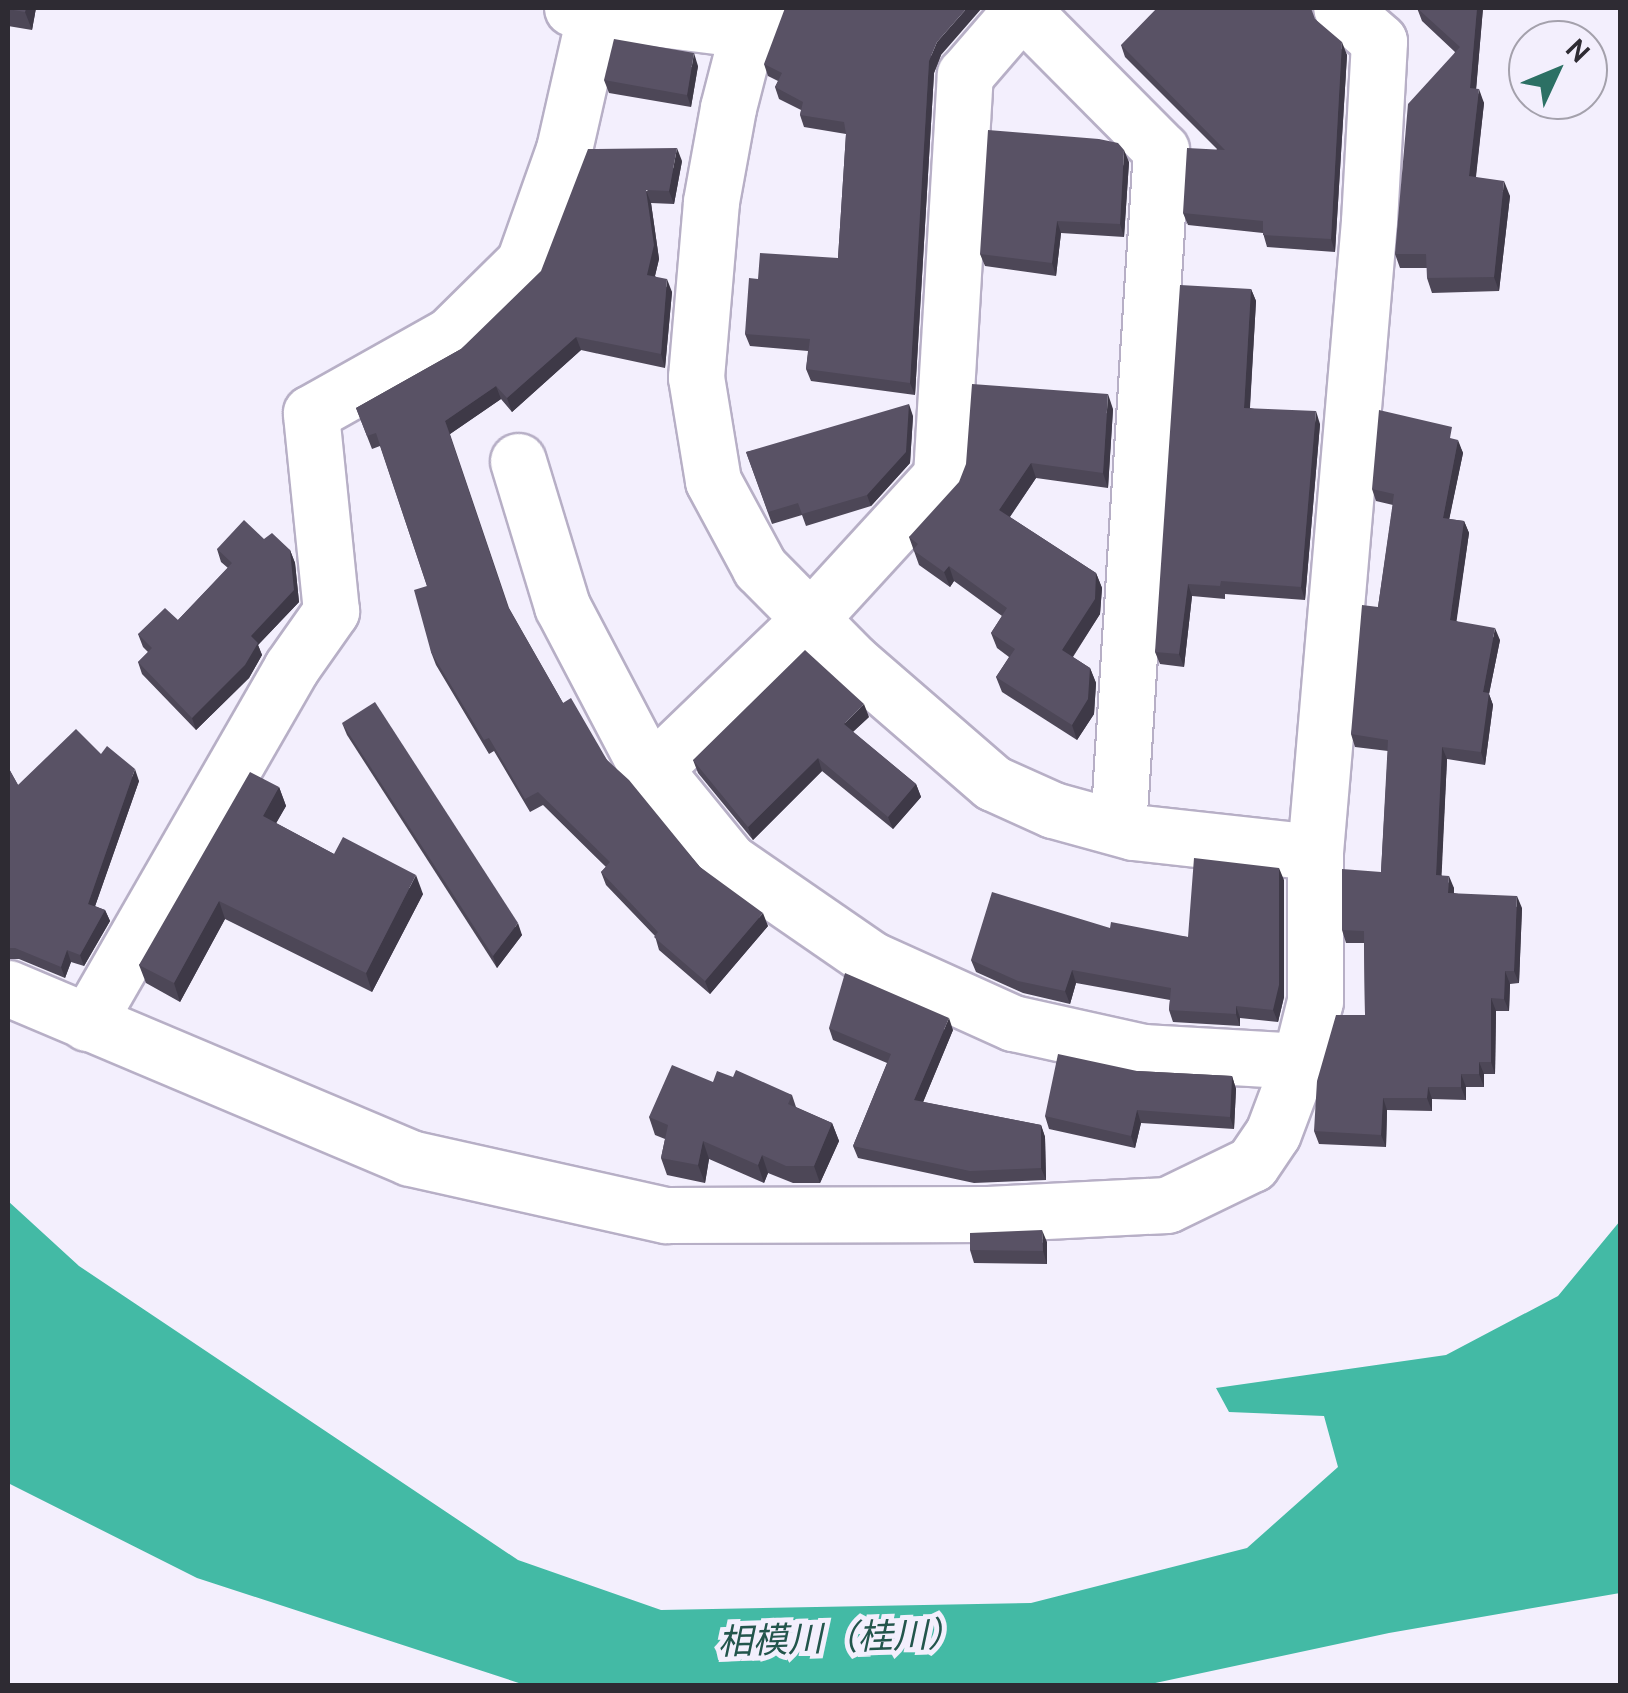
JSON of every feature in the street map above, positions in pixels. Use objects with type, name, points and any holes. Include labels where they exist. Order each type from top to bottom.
[{"type":"street","points":[[654,769],[810,619],[941,476],[964,75],[1021,8],[1161,150],[1118,826]]},
{"type":"street","points":[[8,988],[410,1158],[666,1215],[988,1214],[1167,1205],[1252,1164],[1273,1132],[1300,1061],[1315,1001],[1315,852],[1369,221],[1379,41],[1344,8]]},
{"type":"street","points":[[87,1023],[291,668],[331,610],[311,413],[450,335],[524,262],[564,149],[583,10],[755,19],[728,108],[712,202],[696,378],[713,481],[760,568],[852,661],[993,783],[1053,810],[1118,826],[1315,852]]},
{"type":"street","points":[[518,461],[562,606],[645,764],[654,769],[729,861],[871,959],[1013,1023],[1144,1052],[1300,1061]]},
{"type":"water","name":"相模川（桂川）","points":[[8,1201],[79,1266],[518,1560],[661,1610],[1031,1603],[1247,1548],[1338,1467],[1324,1416],[1229,1412],[1216,1388],[1446,1355],[1558,1296],[1620,1221],[1620,1593],[1389,1633],[1146,1685],[525,1685],[197,1578],[8,1483]]},
{"type":"building","points":[[785,8],[967,8],[937,42],[929,61],[910,383],[806,369],[810,339],[745,334],[749,278],[758,279],[760,253],[838,258],[844,122],[800,115],[803,102],[775,87],[782,73],[764,64]]},
{"type":"building","points":[[1157,8],[1311,8],[1315,19],[1342,42],[1331,239],[1263,235],[1263,221],[1183,213],[1187,148],[1225,150],[1121,45]]},
{"type":"building","points":[[1417,8],[1477,8],[1470,88],[1479,89],[1469,176],[1504,181],[1494,277],[1427,278],[1426,254],[1395,254],[1408,104],[1460,47]]},
{"type":"building","points":[[614,39],[694,53],[687,95],[604,80]]},
{"type":"building","points":[[988,130],[1118,143],[1124,150],[1120,224],[1057,221],[1052,263],[980,254]]},
{"type":"building","points":[[677,148],[669,191],[646,190],[654,245],[647,275],[667,279],[661,354],[576,337],[507,398],[496,386],[445,421],[508,607],[563,703],[571,698],[607,760],[629,780],[700,867],[763,913],[705,981],[654,937],[658,932],[601,872],[610,862],[538,792],[525,799],[489,738],[484,740],[431,652],[414,590],[427,586],[376,433],[367,436],[356,408],[461,349],[541,271],[588,149]]},
{"type":"building","points":[[1180,285],[1251,289],[1244,408],[1316,411],[1301,587],[1221,581],[1220,586],[1188,584],[1179,654],[1155,652]]},
{"type":"building","points":[[972,384],[1108,394],[1103,473],[1031,463],[999,510],[1096,573],[1095,599],[1062,650],[1090,668],[1088,699],[1072,725],[996,677],[1015,649],[991,633],[1007,608],[949,566],[944,572],[913,550],[918,544],[909,537],[959,482],[966,464]]},
{"type":"building","points":[[909,404],[906,452],[867,495],[802,514],[798,503],[768,512],[746,452]]},
{"type":"building","points":[[1379,410],[1452,427],[1450,438],[1458,440],[1443,518],[1464,521],[1450,620],[1495,628],[1483,692],[1489,693],[1481,752],[1442,747],[1436,875],[1449,876],[1448,893],[1517,896],[1514,971],[1505,971],[1504,999],[1491,998],[1491,1062],[1479,1062],[1479,1074],[1461,1074],[1461,1087],[1428,1087],[1427,1098],[1383,1098],[1381,1135],[1314,1131],[1317,1081],[1336,1015],[1365,1015],[1364,931],[1342,930],[1342,869],[1381,872],[1388,740],[1351,734],[1362,605],[1378,607],[1394,494],[1372,489]]},
{"type":"building","points":[[244,520],[264,539],[272,533],[290,550],[294,590],[251,636],[258,643],[245,665],[192,718],[138,662],[152,648],[138,634],[165,608],[178,620],[232,563],[217,549]]},
{"type":"building","points":[[805,650],[864,704],[844,724],[916,784],[888,817],[818,758],[748,827],[693,760]]},
{"type":"building","points":[[375,702],[518,923],[493,956],[342,723]]},
{"type":"building","points":[[76,729],[101,754],[107,746],[135,769],[88,904],[105,910],[80,955],[67,950],[61,967],[8,948],[8,767],[18,785]]},
{"type":"building","points":[[250,772],[279,787],[263,816],[334,854],[343,837],[416,875],[366,973],[219,901],[174,983],[139,965]]},
{"type":"building","points":[[1194,858],[1279,868],[1279,985],[1273,1010],[1236,1006],[1236,1014],[1169,1010],[1171,988],[1072,970],[1065,991],[1018,981],[971,960],[992,892],[1110,928],[1111,922],[1188,937]]},
{"type":"building","points":[[845,973],[949,1018],[914,1100],[1041,1125],[1041,1168],[970,1171],[853,1146],[891,1054],[829,1028]]},
{"type":"building","points":[[1058,1054],[1137,1071],[1232,1076],[1230,1117],[1137,1110],[1131,1136],[1045,1116]]},
{"type":"building","points":[[672,1065],[713,1082],[717,1071],[733,1077],[736,1070],[792,1095],[788,1104],[832,1123],[814,1166],[786,1166],[762,1155],[758,1165],[703,1141],[698,1165],[661,1158],[668,1125],[649,1117]]},
{"type":"building","points":[[1042,1230],[1043,1251],[970,1250],[970,1233]]}]
